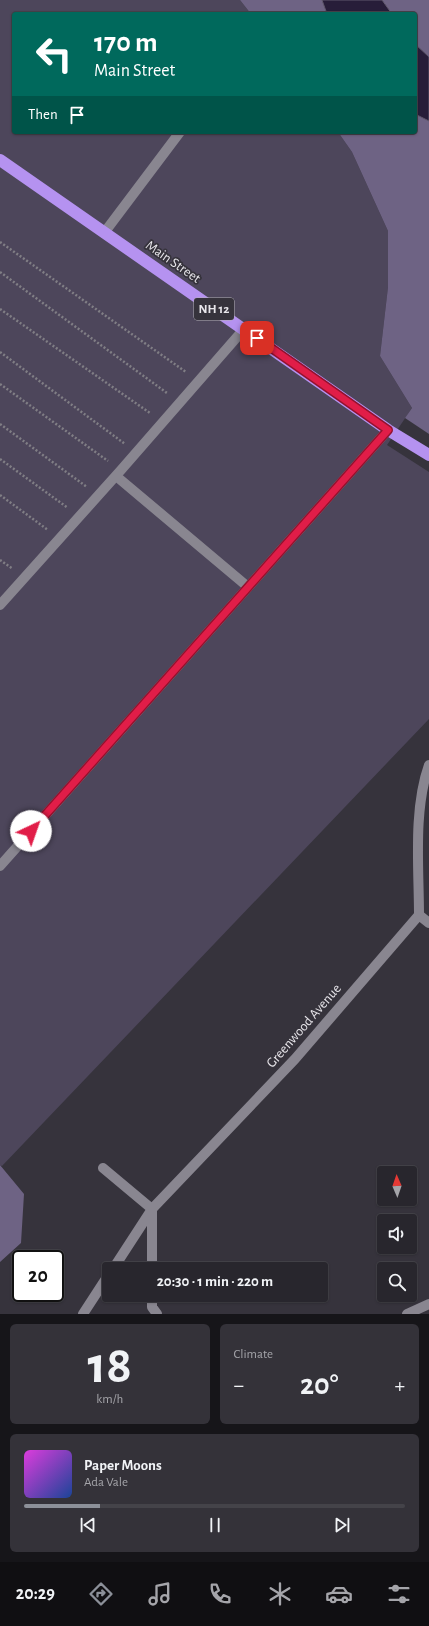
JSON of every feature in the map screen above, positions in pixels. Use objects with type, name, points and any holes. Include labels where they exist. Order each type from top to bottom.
[{"type":"highway","name":"Main Street","points":[[0,160],[388,430],[429,455]]},
{"type":"street","points":[[104,232],[178,134]]},
{"type":"street","points":[[0,605],[181,403],[244,329]]},
{"type":"street","points":[[0,866],[388,430]]},
{"type":"street","points":[[119,473],[248,587]]},
{"type":"street","points":[[429,765],[422,794],[419,824],[419,915],[429,923]]},
{"type":"street","name":"Greenwood Avenue","points":[[117,1262],[152,1209],[296,1059],[419,915]]},
{"type":"street","points":[[103,1168],[152,1209],[152,1262]]},
{"type":"street","points":[[83,1314],[102,1285]]},
{"type":"street","points":[[152,1302],[152,1307],[157,1314]]},
{"type":"street","points":[[407,1314],[429,1304]]},
{"type":"path","points":[[0,242],[200,381]]},
{"type":"path","points":[[0,272],[181,403]]},
{"type":"path","points":[[0,309],[164,422]]},
{"type":"path","points":[[0,352],[137,452]]},
{"type":"path","points":[[0,384],[119,473]]},
{"type":"path","points":[[0,424],[99,495]]},
{"type":"path","points":[[0,459],[80,517]]},
{"type":"path","points":[[0,495],[60,539]]},
{"type":"shaded area","points":[[0,0],[240,0],[249,12],[12,12],[12,134],[339,134],[352,152],[388,231],[388,287],[380,356],[412,408],[387,445],[429,472],[429,719],[2,1166],[0,1165]]},
{"type":"shaded area","points":[[240,0],[322,0],[326,12],[249,12]]},
{"type":"shaded area","points":[[322,0],[382,0],[391,12],[326,12]]},
{"type":"shaded area","points":[[382,0],[429,0],[429,57],[417,46],[417,12],[391,12]]},
{"type":"shaded area","points":[[417,46],[429,57],[429,121],[417,115]]},
{"type":"shaded area","points":[[417,115],[429,121],[429,434],[405,418],[412,408],[380,356],[388,287],[388,231],[352,152],[339,134],[417,134]]},
{"type":"shaded area","points":[[0,1165],[24,1194],[21,1243],[0,1262]]},
{"type":"route","points":[[31,831],[388,430],[257,338]]}]
